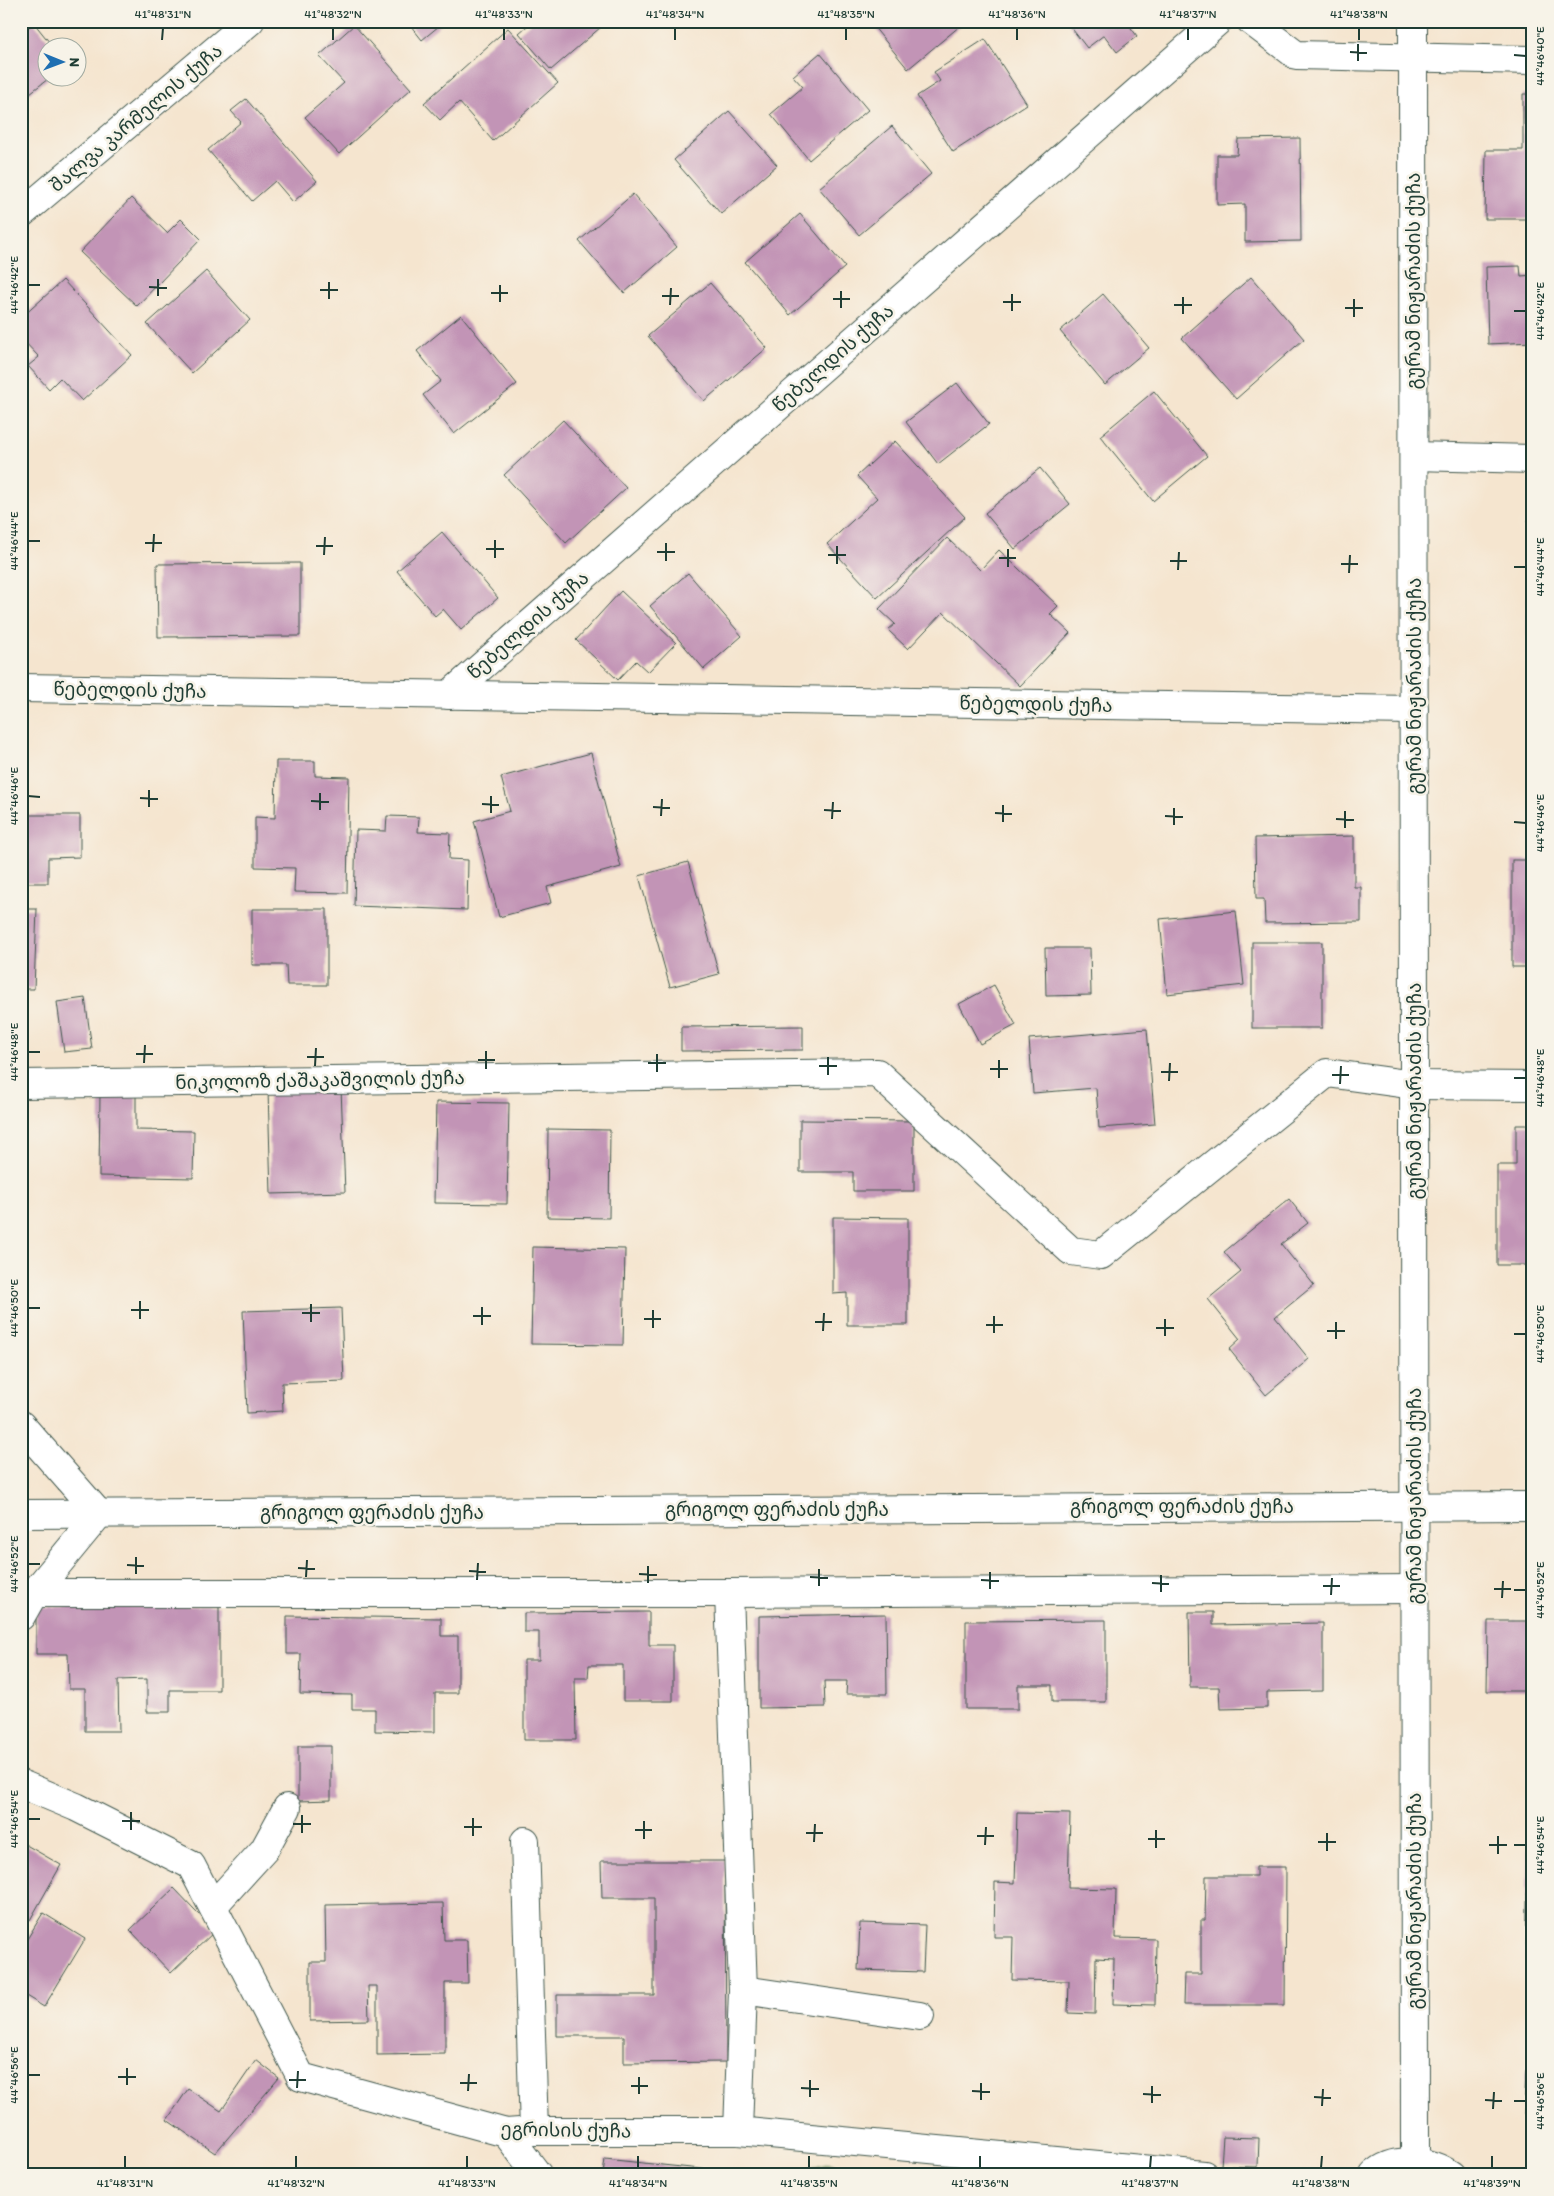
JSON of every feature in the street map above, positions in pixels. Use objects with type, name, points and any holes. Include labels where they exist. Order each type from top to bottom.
[{"type":"street","name":"შალვა კარმელის ქუჩა","points":[[21,214],[250,21]]},
{"type":"street","name":"წებელდის ქუჩა","points":[[449,694],[1218,21]]},
{"type":"street","points":[[1251,21],[1296,55],[1533,60]]},
{"type":"street","name":"გურამ ნიჟარაძის ქუჩა","points":[[1413,21],[1415,2161]]},
{"type":"street","points":[[1414,456],[1533,459]]},
{"type":"street","name":"წებელდის ქუჩა","points":[[21,688],[1414,710]]},
{"type":"street","name":"ნიკოლოზ ქაშაკაშვილის ქუჩა","points":[[21,1084],[877,1074],[1071,1251],[1101,1255],[1327,1073],[1414,1085],[1533,1086]]},
{"type":"street","points":[[21,1425],[99,1514],[27,1604]]},
{"type":"street","name":"გრიგოლ ფერაძის ქუჩა","points":[[21,1514],[1413,1505],[1533,1506]]},
{"type":"street","points":[[27,1604],[729,1593],[1414,1589]]},
{"type":"street","points":[[729,1593],[743,1990],[738,2132]]},
{"type":"street","name":"ეგრისის ქუჩა","points":[[21,1784],[76,1807],[191,1865],[301,2077],[506,2133],[534,2131],[738,2132],[1204,2175]]},
{"type":"street","points":[[213,1906],[264,1850],[287,1808]]},
{"type":"street","points":[[524,1840],[534,2131]]},
{"type":"street","points":[[743,1990],[920,2016]]},
{"type":"street","points":[[506,2133],[538,2175]]},
{"type":"street","points":[[1374,2175],[1383,2167],[1415,2161],[1451,2175]]},
{"type":"green space","points":[[830,2163],[869,2175],[781,2175]]},
{"type":"building","points":[[407,21],[445,21],[422,40]]},
{"type":"building","points":[[533,21],[608,21],[551,70],[519,33]]},
{"type":"building","points":[[869,21],[966,21],[908,69]]},
{"type":"building","points":[[1066,21],[1126,21],[1137,36],[1117,52],[1104,35],[1087,48]]},
{"type":"building","points":[[34,23],[46,38],[38,38],[38,87],[21,100],[21,34]]},
{"type":"building","points":[[354,25],[411,89],[339,154],[305,117],[344,83],[319,56]]},
{"type":"building","points":[[508,28],[558,83],[493,141],[459,102],[440,120],[424,103]]},
{"type":"building","points":[[985,39],[1027,104],[953,152],[917,96],[940,81],[934,72]]},
{"type":"building","points":[[820,53],[868,110],[809,160],[771,114],[803,87],[793,76]]},
{"type":"building","points":[[1523,94],[1533,94],[1533,219],[1485,219],[1486,150],[1523,150]]},
{"type":"building","points":[[246,99],[317,181],[293,202],[275,181],[252,201],[208,150],[241,122],[231,111]]},
{"type":"building","points":[[729,111],[777,165],[721,214],[674,160]]},
{"type":"building","points":[[892,126],[931,174],[859,235],[819,188]]},
{"type":"building","points":[[1300,138],[1301,241],[1245,242],[1245,204],[1217,205],[1217,155],[1237,155],[1238,139]]},
{"type":"building","points":[[633,194],[677,247],[624,293],[579,241]]},
{"type":"building","points":[[131,198],[167,233],[181,219],[201,239],[137,306],[80,252]]},
{"type":"building","points":[[800,214],[845,267],[790,315],[745,262]]},
{"type":"building","points":[[1520,266],[1521,276],[1533,275],[1533,342],[1488,344],[1486,267]]},
{"type":"building","points":[[206,271],[250,320],[192,373],[147,324]]},
{"type":"building","points":[[1251,277],[1304,339],[1236,399],[1182,338]]},
{"type":"building","points":[[63,280],[132,355],[82,401],[60,378],[49,389],[28,366],[39,357],[21,338],[21,318]]},
{"type":"building","points":[[710,283],[767,348],[704,401],[648,336]]},
{"type":"building","points":[[1103,294],[1149,348],[1105,385],[1060,331]]},
{"type":"building","points":[[461,315],[517,384],[454,434],[423,395],[441,381],[417,351]]},
{"type":"building","points":[[957,383],[989,424],[938,464],[906,422]]},
{"type":"building","points":[[1154,391],[1207,456],[1153,501],[1100,436]]},
{"type":"building","points":[[563,420],[626,488],[566,543],[504,475]]},
{"type":"building","points":[[895,441],[965,517],[877,598],[827,544],[877,498],[857,476]]},
{"type":"building","points":[[1040,468],[1070,504],[1015,549],[985,513]]},
{"type":"building","points":[[1528,520],[1533,520],[1533,635],[1527,635]]},
{"type":"building","points":[[442,532],[498,598],[461,630],[443,609],[435,616],[397,571]]},
{"type":"building","points":[[947,538],[980,570],[999,550],[1058,606],[1050,614],[1070,633],[1020,686],[943,612],[908,649],[888,630],[895,624],[879,609]]},
{"type":"building","points":[[300,563],[300,636],[158,637],[157,564]]},
{"type":"building","points":[[688,573],[742,636],[704,669],[650,606]]},
{"type":"building","points":[[621,591],[676,643],[648,672],[636,661],[618,680],[576,640]]},
{"type":"building","points":[[591,753],[621,867],[547,887],[551,903],[499,917],[474,821],[510,811],[501,777]]},
{"type":"building","points":[[276,761],[315,761],[315,776],[349,777],[347,893],[294,892],[295,868],[255,867],[255,817],[275,818]]},
{"type":"building","points":[[21,815],[80,815],[80,857],[48,858],[48,883],[21,883]]},
{"type":"building","points":[[387,816],[419,817],[418,832],[450,833],[449,859],[468,860],[467,910],[354,906],[356,830],[386,831]]},
{"type":"building","points":[[1354,836],[1354,887],[1361,887],[1361,922],[1265,923],[1264,899],[1256,899],[1255,838]]},
{"type":"building","points":[[1512,860],[1533,860],[1533,967],[1512,967]]},
{"type":"building","points":[[688,862],[719,974],[670,987],[639,876]]},
{"type":"building","points":[[21,909],[37,909],[34,989],[21,989]]},
{"type":"building","points":[[252,909],[327,909],[327,985],[287,985],[286,965],[252,965]]},
{"type":"building","points":[[1236,911],[1244,985],[1167,994],[1160,919]]},
{"type":"building","points":[[1252,942],[1322,942],[1322,1028],[1252,1028]]},
{"type":"building","points":[[1045,948],[1090,948],[1091,995],[1046,996]]},
{"type":"building","points":[[994,985],[1016,1025],[980,1044],[959,1004]]},
{"type":"building","points":[[85,998],[92,1049],[64,1052],[57,1002]]},
{"type":"building","points":[[803,1026],[803,1050],[681,1051],[681,1027]]},
{"type":"building","points":[[1147,1029],[1155,1124],[1099,1128],[1096,1088],[1033,1093],[1029,1039]]},
{"type":"building","points":[[341,1088],[345,1192],[271,1194],[268,1090]]},
{"type":"building","points":[[100,1093],[136,1094],[136,1130],[194,1131],[193,1178],[99,1176]]},
{"type":"building","points":[[436,1102],[509,1103],[507,1204],[434,1203]]},
{"type":"building","points":[[800,1120],[914,1121],[914,1191],[853,1191],[853,1172],[800,1172]]},
{"type":"building","points":[[1516,1125],[1533,1125],[1533,1265],[1497,1265],[1497,1165],[1516,1165]]},
{"type":"building","points":[[548,1129],[610,1130],[609,1218],[547,1217]]},
{"type":"building","points":[[1289,1199],[1308,1223],[1281,1244],[1314,1285],[1275,1317],[1309,1359],[1266,1395],[1229,1349],[1240,1339],[1208,1299],[1241,1272],[1224,1252]]},
{"type":"building","points":[[833,1217],[908,1218],[908,1325],[847,1325],[847,1293],[833,1294]]},
{"type":"building","points":[[533,1247],[625,1249],[623,1345],[531,1344]]},
{"type":"building","points":[[341,1308],[344,1381],[282,1383],[283,1411],[247,1413],[243,1311]]},
{"type":"building","points":[[219,1606],[219,1690],[170,1690],[170,1712],[147,1712],[147,1679],[118,1680],[119,1731],[85,1731],[85,1689],[69,1689],[68,1654],[36,1654],[36,1607]]},
{"type":"building","points":[[649,1612],[649,1645],[673,1645],[673,1701],[623,1701],[623,1665],[589,1665],[588,1678],[575,1678],[576,1740],[524,1740],[524,1660],[539,1660],[539,1632],[524,1632],[524,1613]]},
{"type":"building","points":[[1189,1612],[1213,1612],[1213,1625],[1323,1623],[1323,1691],[1267,1692],[1267,1708],[1220,1709],[1219,1687],[1190,1687]]},
{"type":"building","points":[[886,1614],[887,1694],[846,1694],[847,1681],[824,1681],[825,1707],[759,1708],[759,1616]]},
{"type":"building","points":[[287,1616],[441,1618],[441,1636],[458,1636],[458,1693],[435,1693],[435,1732],[375,1731],[375,1709],[352,1709],[352,1695],[300,1694],[301,1654],[287,1654]]},
{"type":"building","points":[[1106,1620],[1106,1702],[1052,1702],[1052,1685],[1018,1685],[1018,1709],[966,1709],[966,1621]]},
{"type":"building","points":[[1488,1621],[1533,1621],[1533,1691],[1487,1691]]},
{"type":"building","points":[[298,1746],[331,1746],[331,1800],[298,1801]]},
{"type":"building","points":[[1017,1813],[1070,1814],[1068,1888],[1116,1889],[1115,1938],[1156,1939],[1155,2005],[1113,2004],[1114,1959],[1096,1958],[1095,2014],[1068,2013],[1069,1981],[1012,1980],[1013,1937],[994,1937],[995,1882],[1015,1883]]},
{"type":"building","points":[[1528,1829],[1533,1829],[1533,1970],[1526,1970]]},
{"type":"building","points":[[21,1842],[61,1865],[30,1920],[21,1915]]},
{"type":"building","points":[[601,1861],[725,1861],[726,2062],[624,2063],[624,2036],[557,2036],[557,1995],[654,1995],[654,1898],[602,1898]]},
{"type":"building","points":[[1256,1867],[1286,1867],[1285,2005],[1183,2005],[1184,1974],[1201,1974],[1201,1920],[1205,1920],[1206,1876],[1256,1876]]},
{"type":"building","points":[[174,1888],[215,1931],[171,1973],[130,1930]]},
{"type":"building","points":[[443,1903],[444,1940],[467,1940],[468,1983],[445,1983],[445,2054],[377,2055],[377,1986],[368,1986],[369,2020],[310,2021],[310,1962],[326,1962],[325,1905]]},
{"type":"building","points":[[43,1913],[85,1939],[44,2007],[21,1993],[21,1949]]},
{"type":"building","points":[[860,1923],[925,1925],[923,1972],[858,1970]]},
{"type":"building","points":[[256,2060],[279,2078],[215,2153],[167,2120],[188,2089],[221,2111]]},
{"type":"building","points":[[1526,2071],[1533,2071],[1533,2115],[1524,2115]]},
{"type":"building","points":[[1223,2137],[1259,2138],[1258,2167],[1221,2166]]},
{"type":"building","points":[[605,2159],[710,2170],[709,2175],[603,2175]]}]
